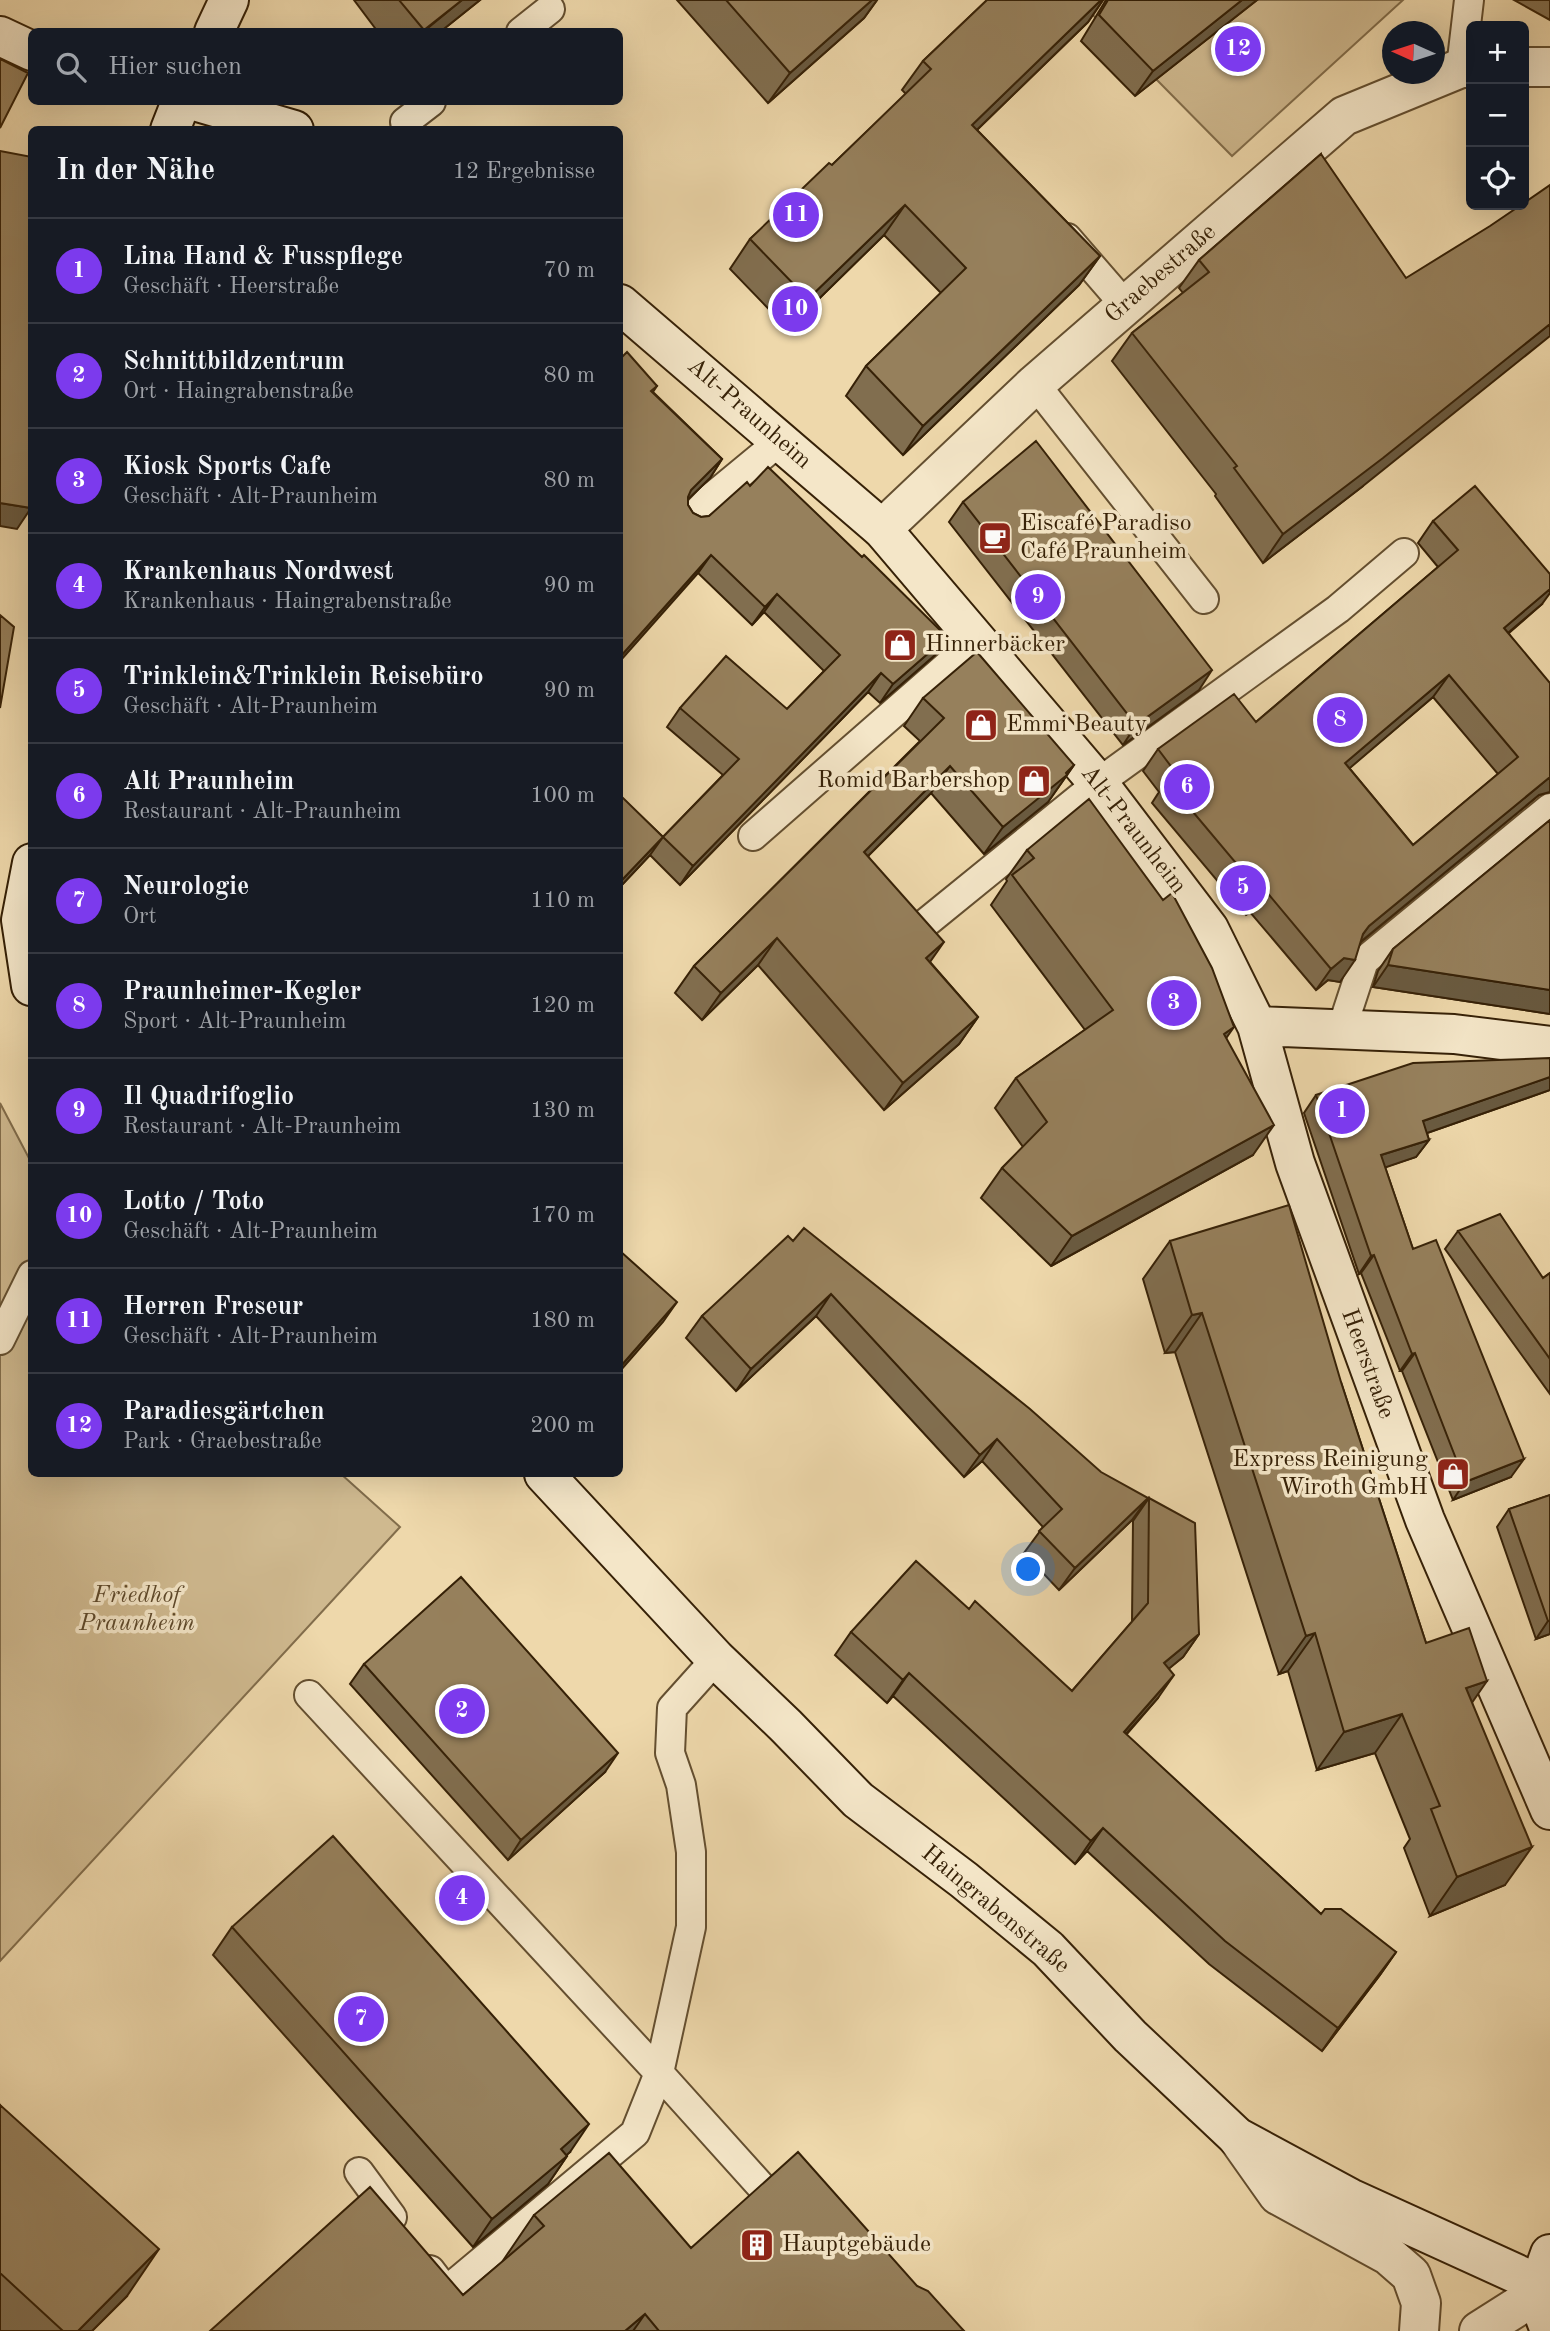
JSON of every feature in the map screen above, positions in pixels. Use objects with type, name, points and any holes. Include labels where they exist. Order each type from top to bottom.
[{"type":"main road","points":[[216,28],[229,0]]},
{"type":"main road","points":[[0,36],[28,49]]},
{"type":"main road","points":[[1529,67],[1550,67]]},
{"type":"main road","name":"Graebestraße","points":[[882,529],[1035,384],[1344,116],[1466,68]]},
{"type":"main road","points":[[172,126],[180,105]]},
{"type":"main road","points":[[208,105],[280,126]]},
{"type":"main road","name":"Alt-Praunheim","points":[[623,307],[882,529],[1098,783],[1209,929],[1256,1026]]},
{"type":"main road","points":[[28,884],[21,920],[28,966]]},
{"type":"main road","points":[[0,959],[28,983]]},
{"type":"main road","points":[[1256,1026],[1454,1034],[1550,1046]]},
{"type":"main road","name":"Heerstraße","points":[[1256,1026],[1284,1130],[1424,1520],[1550,1810]]},
{"type":"main road","name":"Haingrabenstraße","points":[[547,1477],[716,1659],[858,1800],[964,1880],[1048,1949],[1130,2036],[1237,2137],[1350,2198],[1544,2277]]},
{"type":"main road","points":[[1237,2137],[1278,2195],[1388,2255],[1410,2275],[1421,2303],[1419,2331]]},
{"type":"main road","points":[[1544,2277],[1547,2323],[1550,2329]]},
{"type":"main road","points":[[1479,2331],[1544,2277]]},
{"type":"lane","points":[[1468,21],[1469,0]]},
{"type":"lane","points":[[526,28],[550,9]]},
{"type":"lane","points":[[405,122],[427,105]]},
{"type":"lane","points":[[1053,221],[1125,305]]},
{"type":"lane","points":[[1035,384],[1204,598]]},
{"type":"lane","points":[[691,519],[712,497],[780,441]]},
{"type":"lane","points":[[922,926],[1098,783],[1338,609],[1404,553]]},
{"type":"lane","points":[[753,836],[978,639]]},
{"type":"lane","points":[[1341,1031],[1364,961],[1550,808]]},
{"type":"lane","points":[[0,1340],[28,1283]]},
{"type":"lane","points":[[359,2172],[446,2291],[635,2133],[659,2073],[691,1927],[691,1852],[681,1785],[670,1753],[672,1708],[716,1659]]},
{"type":"lane","points":[[309,1695],[659,2073],[797,2228]]},
{"type":"green space","points":[[1078,0],[1403,0],[1232,156]]},
{"type":"green space","name":"Friedhof Praunheim","points":[[0,1103],[28,1156],[28,1477],[344,1477],[400,1527],[0,1961]]},
{"type":"building","points":[[399,0],[462,0],[427,28],[422,28]]},
{"type":"building","points":[[726,0],[872,0],[790,73]]},
{"type":"building","points":[[987,0],[1101,0],[972,125],[1100,256],[923,426],[866,366],[966,268],[905,205],[808,299],[750,239],[829,163],[832,165],[931,69],[923,61]]},
{"type":"building","points":[[1108,0],[1242,0],[1153,71],[1099,15]]},
{"type":"building","points":[[0,59],[28,73],[0,128]]},
{"type":"building","points":[[0,151],[28,156],[28,508],[0,503]]},
{"type":"building","points":[[1321,154],[1406,278],[1514,210],[1529,210],[1529,200],[1550,185],[1550,324],[1283,534],[1234,468],[1237,466],[1132,333],[1209,272],[1199,260]]},
{"type":"building","points":[[627,352],[657,386],[651,391],[722,459],[691,490],[688,505],[693,513],[701,517],[709,516],[747,482],[750,486],[768,467],[862,557],[864,555],[947,637],[893,684],[881,673],[693,866],[663,837],[739,759],[680,708],[726,656],[787,709],[840,655],[777,594],[765,607],[711,555],[623,654],[623,356]]},
{"type":"building","points":[[1036,441],[1212,670],[1136,725],[963,502]]},
{"type":"building","points":[[1475,486],[1550,574],[1550,589],[1504,628],[1550,683],[1550,777],[1369,926],[1363,934],[1355,960],[1344,958],[1331,969],[1265,890],[1261,893],[1167,781],[1176,773],[1158,749],[1234,694],[1256,722],[1458,550],[1433,521]],"holes":[[[1449,675],[1518,757],[1413,845],[1345,763]]]},
{"type":"building","points":[[0,615],[14,627],[0,708]]},
{"type":"building","points":[[977,652],[1074,765],[1067,775],[1003,827],[950,766],[864,852],[944,942],[926,958],[978,1017],[903,1083],[777,938],[721,993],[694,966],[944,718],[923,698]]},
{"type":"building","points":[[623,798],[663,837],[623,879]]},
{"type":"building","points":[[1089,799],[1163,900],[1172,893],[1212,968],[1234,1027],[1224,1034],[1274,1125],[1072,1236],[1002,1168],[1047,1122],[1016,1078],[1113,1010],[1012,875],[1034,858],[1027,850]]},
{"type":"building","points":[[1550,820],[1550,990],[1388,965],[1393,949]]},
{"type":"building","points":[[1550,1058],[1550,1077],[1423,1121],[1429,1140],[1381,1155],[1413,1249],[1436,1240],[1524,1459],[1465,1482],[1415,1353],[1412,1354],[1374,1255],[1371,1256],[1316,1095],[1413,1063]]},
{"type":"building","points":[[1289,1205],[1341,1382],[1426,1643],[1469,1628],[1487,1681],[1466,1688],[1532,1847],[1457,1877],[1431,1809],[1440,1806],[1402,1714],[1344,1732],[1315,1633],[1306,1636],[1202,1313],[1192,1315],[1170,1241]]},
{"type":"building","points":[[1500,1214],[1543,1278],[1550,1273],[1550,1359],[1458,1231]]},
{"type":"building","points":[[804,1228],[1030,1409],[1101,1472],[1148,1498],[1075,1568],[1039,1531],[1062,1509],[997,1439],[980,1455],[831,1294],[751,1369],[702,1316],[788,1236],[793,1241]]},
{"type":"building","points":[[623,1254],[677,1302],[623,1364]]},
{"type":"building","points":[[1550,1495],[1550,1621],[1548,1621],[1509,1509]]},
{"type":"building","points":[[1149,1498],[1195,1523],[1199,1634],[1164,1663],[1174,1675],[1124,1732],[1321,1914],[1325,1909],[1341,1909],[1396,1952],[1338,2028],[1225,1941],[1103,1828],[1091,1841],[909,1673],[903,1680],[851,1632],[916,1561],[969,1609],[975,1601],[1072,1691],[1148,1603]]},
{"type":"building","points":[[461,1577],[618,1753],[521,1840],[364,1664]]},
{"type":"building","points":[[333,1836],[589,2124],[561,2149],[567,2156],[492,2219],[232,1927]]},
{"type":"building","points":[[0,2105],[159,2249],[78,2331],[63,2331],[0,2273]]},
{"type":"building","points":[[798,2152],[917,2286],[928,2291],[964,2331],[659,2331],[645,2314],[625,2331],[210,2331],[370,2187],[463,2295],[544,2226],[534,2215],[609,2153],[691,2248]]},
{"type":"place","name":"Paradiesgärtchen","points":[[1238,49]]},
{"type":"place","name":"Herren Freseur","points":[[796,215]]},
{"type":"place","name":"Lotto / Toto","points":[[795,309]]},
{"type":"place","name":"Eiscafé Paradiso Café Praunheim","points":[[995,538]]},
{"type":"place","name":"Il Quadrifoglio","points":[[1038,597]]},
{"type":"place","name":"Hinnerbäcker","points":[[900,645]]},
{"type":"place","name":"Praunheimer-Kegler","points":[[1340,720]]},
{"type":"place","name":"Emmi Beauty","points":[[981,725]]},
{"type":"place","name":"Romid Barbershop","points":[[1034,781]]},
{"type":"place","name":"Alt Praunheim","points":[[1187,787]]},
{"type":"place","name":"Trinklein&Trinklein Reisebüro","points":[[1243,888]]},
{"type":"place","name":"Kiosk Sports Cafe","points":[[1174,1003]]},
{"type":"place","name":"Lina Hand & Fusspflege","points":[[1342,1111]]},
{"type":"place","name":"Express Reinigung Wiroth GmbH","points":[[1453,1474]]},
{"type":"place","name":"Schnittbildzentrum","points":[[462,1711]]},
{"type":"place","name":"Krankenhaus Nordwest","points":[[462,1898]]},
{"type":"place","name":"Neurologie","points":[[361,2019]]},
{"type":"place","name":"Hauptgebäude","points":[[757,2245]]}]
